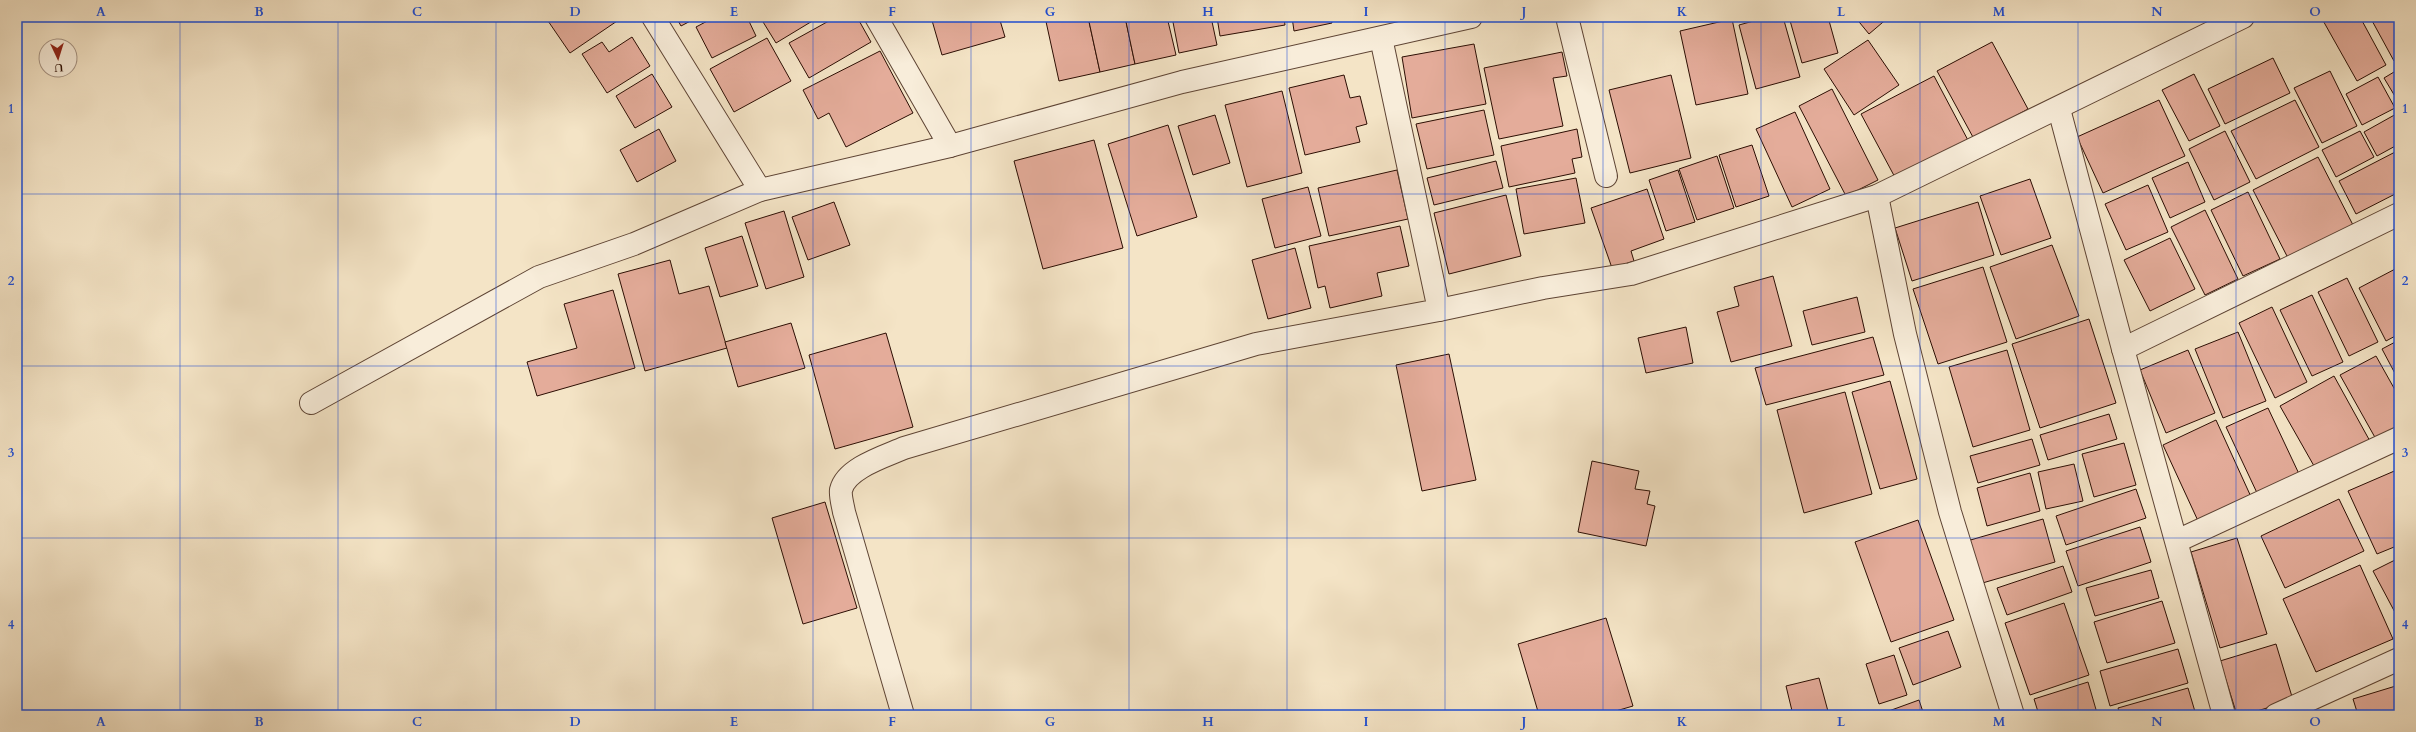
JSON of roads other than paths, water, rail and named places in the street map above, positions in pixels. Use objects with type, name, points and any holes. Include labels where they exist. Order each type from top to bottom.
[{"type":"street","points":[[653,17],[760,190]]},
{"type":"street","points":[[876,17],[950,146]]},
{"type":"street","points":[[311,403],[539,277],[634,244],[760,190],[950,146],[1182,82],[1471,17]]},
{"type":"street","points":[[1567,17],[1606,176]]},
{"type":"street","points":[[904,715],[844,512],[841,491],[846,480],[862,466],[904,448],[1256,344],[1439,310],[1543,288],[1631,274],[1877,196],[2244,17]]},
{"type":"street","points":[[1381,38],[1439,310]]},
{"type":"street","points":[[2059,108],[2123,349],[2224,715]]},
{"type":"street","points":[[1877,196],[1905,334],[1950,512],[2013,715]]},
{"type":"street","points":[[2123,349],[2399,214]]},
{"type":"street","points":[[2177,541],[2399,438]]},
{"type":"street","points":[[2276,715],[2399,659]]}]
